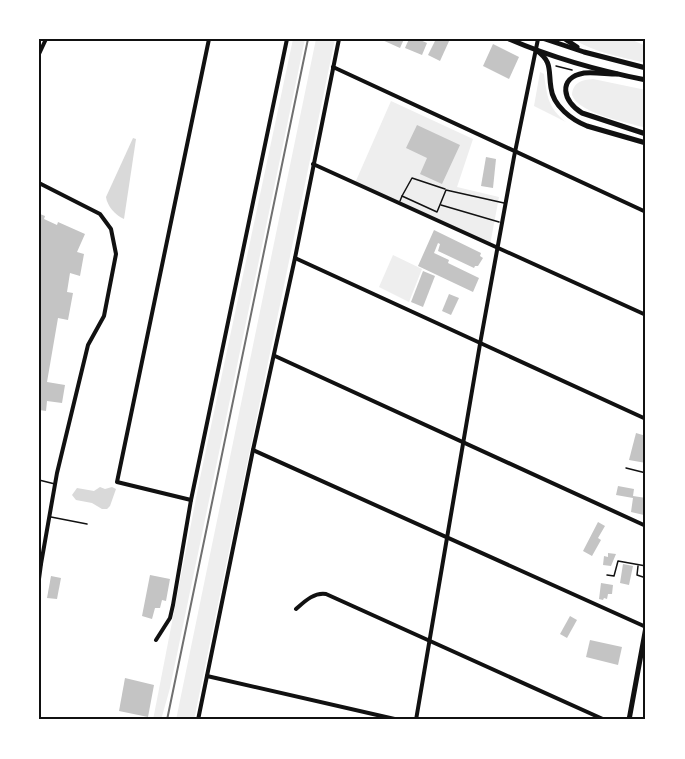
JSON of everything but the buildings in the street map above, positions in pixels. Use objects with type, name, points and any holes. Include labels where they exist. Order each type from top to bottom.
[{"type":"main road","points":[[509,39],[536,50],[617,74],[646,80]]},
{"type":"main road","points":[[545,39],[646,68]]},
{"type":"main road","points":[[565,39],[584,52]]},
{"type":"main road","points":[[536,50],[546,57],[550,67],[551,90],[555,100],[566,113],[587,126],[646,143]]},
{"type":"main road","points":[[617,74],[585,73],[579,75],[568,84],[565,95],[582,113],[646,134]]},
{"type":"main road","points":[[629,720],[646,627]]},
{"type":"street","points":[[39,54],[46,39]]},
{"type":"street","points":[[191,500],[117,482],[209,39]]},
{"type":"street","points":[[156,640],[170,618],[173,605],[191,500],[287,39]]},
{"type":"street","points":[[198,720],[339,39]]},
{"type":"street","points":[[416,720],[428,639],[505,203],[538,39]]},
{"type":"street","points":[[333,67],[646,212]]},
{"type":"street","points":[[313,164],[646,315]]},
{"type":"street","points":[[39,183],[100,214],[111,229],[116,254],[104,316],[88,345],[56,484],[39,579]]},
{"type":"street","points":[[295,258],[646,419]]},
{"type":"street","points":[[275,356],[644,526]]},
{"type":"street","points":[[253,450],[646,627]]},
{"type":"street","points":[[296,609],[308,598],[321,593],[326,594],[604,720]]},
{"type":"street","points":[[207,676],[399,720]]},
{"type":"lane","points":[[399,203],[412,178],[446,190],[505,203]]},
{"type":"lane","points":[[402,196],[437,212],[446,190]]},
{"type":"lane","points":[[440,205],[502,223]]},
{"type":"lane","points":[[626,468],[646,473]]},
{"type":"lane","points":[[39,480],[56,484]]},
{"type":"lane","points":[[50,517],[87,524]]},
{"type":"lane","points":[[644,526],[646,521]]},
{"type":"lane","points":[[607,575],[615,576],[618,561],[646,566]]},
{"type":"lane","points":[[638,565],[637,575],[646,578]]},
{"type":"path","points":[[556,66],[577,71]]},
{"type":"shaded area","points":[[293,39],[305,39],[170,688],[161,720],[153,720],[199,483]]},
{"type":"shaded area","points":[[316,39],[335,39],[194,720],[176,720]]},
{"type":"shaded area","points":[[573,39],[630,39],[646,46],[646,63],[599,51]]},
{"type":"shaded area","points":[[540,72],[544,74],[548,95],[555,112],[566,122],[534,106]]},
{"type":"shaded area","points":[[593,79],[646,90],[646,128],[593,112],[576,102],[572,95],[576,84]]},
{"type":"shaded area","points":[[391,101],[473,139],[457,187],[499,197],[490,245],[355,183]]},
{"type":"shaded area","points":[[133,138],[136,139],[124,219],[112,210],[106,197]]},
{"type":"shaded area","points":[[393,255],[422,269],[409,302],[379,287]]},
{"type":"shaded area","points":[[100,487],[116,489],[107,509],[76,500],[72,495],[77,488],[94,491]]},
{"type":"railway","points":[[167,720],[308,39]]}]
